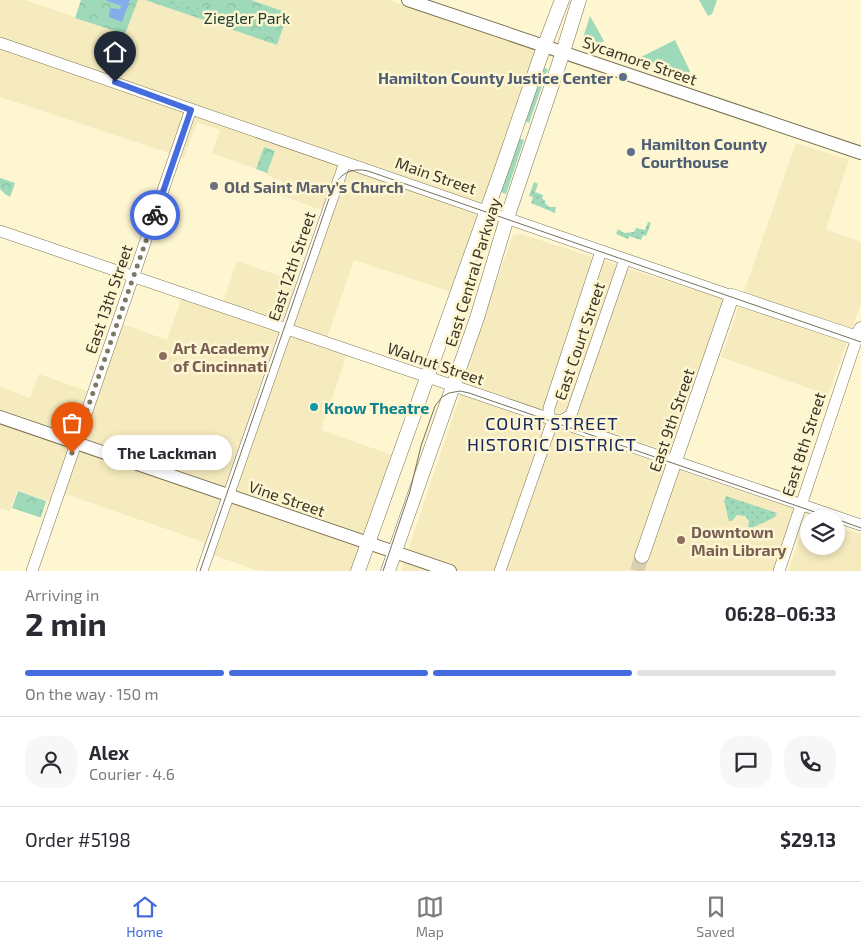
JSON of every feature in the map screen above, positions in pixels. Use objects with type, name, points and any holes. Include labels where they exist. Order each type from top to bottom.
[{"type":"main road","name":"Sycamore Street","points":[[408,0],[861,152]]},
{"type":"main road","name":"East Central Parkway","points":[[358,571],[562,0]]},
{"type":"main road","name":"East Central Parkway","points":[[388,571],[481,306],[507,218],[579,0]]},
{"type":"main road","name":"Main Street","points":[[732,296],[860,336]]},
{"type":"main road","name":"East 9th Street","points":[[642,556],[732,296]]},
{"type":"main road","name":"Vine Street","points":[[0,417],[450,571]]},
{"type":"street","name":"Main Street","points":[[0,43],[732,296]]},
{"type":"street","name":"East 13th Street","points":[[32,571],[191,110]]},
{"type":"street","name":"East 12th Street","points":[[202,571],[345,162]]},
{"type":"street","name":"Walnut Street","points":[[0,231],[861,526]]},
{"type":"street","name":"East Court Street","points":[[552,420],[549,417],[549,408],[602,251]]},
{"type":"street","name":"East Court Street","points":[[552,420],[561,421],[571,415],[625,259]]},
{"type":"street","name":"East 8th Street","points":[[779,571],[860,336]]},
{"type":"street","name":"East Court Street","points":[[500,571],[552,420]]},
{"type":"shaded area","points":[[0,0],[25,0],[125,34],[138,0],[145,0],[244,34],[288,13],[251,0],[389,0],[538,51],[451,292],[354,260],[326,341],[349,349],[321,430],[392,455],[352,571],[260,571],[201,551],[204,542],[65,494],[60,505],[17,490],[10,511],[0,508],[0,387],[30,398],[39,374],[87,391],[98,397],[123,324],[167,340],[184,292],[222,305],[237,261],[303,284],[327,212],[277,194],[282,181],[266,175],[274,151],[264,147],[256,169],[212,153],[220,130],[197,122],[184,158],[0,97]]},
{"type":"shaded area","points":[[796,143],[849,160],[826,229],[861,242],[861,303],[828,395],[721,357]]},
{"type":"shaded area","points":[[521,234],[723,299],[671,452],[615,433],[609,446],[795,509],[773,571],[401,571],[459,399],[463,374],[513,235]]},
{"type":"shaded area","points":[[845,530],[861,534],[861,571],[788,571],[800,537],[800,555],[845,555]]},
{"type":"green space","points":[[81,0],[138,0],[125,34],[75,18]]},
{"type":"green space","name":"Ziegler Park","points":[[145,0],[251,0],[288,13],[277,45]]},
{"type":"green space","points":[[170,0],[186,3],[196,8],[207,5],[216,10],[215,14],[229,19],[227,24],[168,4]]},
{"type":"green space","points":[[699,0],[717,0],[712,14],[708,16]]},
{"type":"green space","points":[[590,16],[604,41],[594,46],[582,41]]},
{"type":"green space","points":[[675,40],[690,71],[688,75],[641,59],[641,57]]},
{"type":"green space","points":[[544,68],[548,69],[529,123],[525,121]]},
{"type":"green space","points":[[519,138],[524,140],[506,194],[501,192]]},
{"type":"green space","points":[[264,147],[275,151],[267,173],[256,169]]},
{"type":"green space","points":[[0,178],[15,183],[10,197],[0,189]]},
{"type":"green space","points":[[534,182],[538,184],[535,192],[543,195],[542,199],[545,200],[549,207],[556,207],[555,213],[531,203],[533,197],[529,196]]},
{"type":"green space","points":[[648,222],[651,223],[646,236],[643,235],[641,240],[629,236],[628,239],[616,234],[618,229],[624,233],[634,232],[636,228],[645,230]]},
{"type":"green space","points":[[18,491],[46,501],[41,517],[12,508]]},
{"type":"green space","points":[[726,496],[777,513],[775,517],[752,528],[748,527],[749,521],[745,516],[737,515],[732,521],[729,521],[724,501]]},
{"type":"water","points":[[105,0],[130,0],[122,22],[109,17],[110,8],[120,9],[121,6]]},
{"type":"tunnel","points":[[637,571],[642,556]]},
{"type":"tram line","points":[[200,571],[332,190],[338,180],[351,171],[368,171],[861,342]]},
{"type":"tram line","points":[[383,571],[410,491],[421,446],[435,406],[442,397],[449,393],[460,391],[809,510]]},
{"type":"tram line","points":[[845,522],[861,528]]},
{"type":"way so far","points":[[72,453],[155,215]]},
{"type":"place","name":"Hamilton County Justice Center","points":[[623,77]]},
{"type":"place","name":"Hamilton County Courthouse","points":[[631,152]]},
{"type":"place","name":"Old Saint Mary’s Church","points":[[214,186]]},
{"type":"place","name":"Art Academy of Cincinnati","points":[[163,356]]},
{"type":"place","name":"Know Theatre","points":[[314,407]]},
{"type":"place","name":"The Lackman","points":[[72,453]]},
{"type":"place","name":"Downtown Main Library","points":[[681,540]]},
{"type":"district","name":"COURT STREET HISTORIC DISTRICT","points":[[552,433]]},
{"type":"route","points":[[115,82],[191,110],[155,215]]}]
